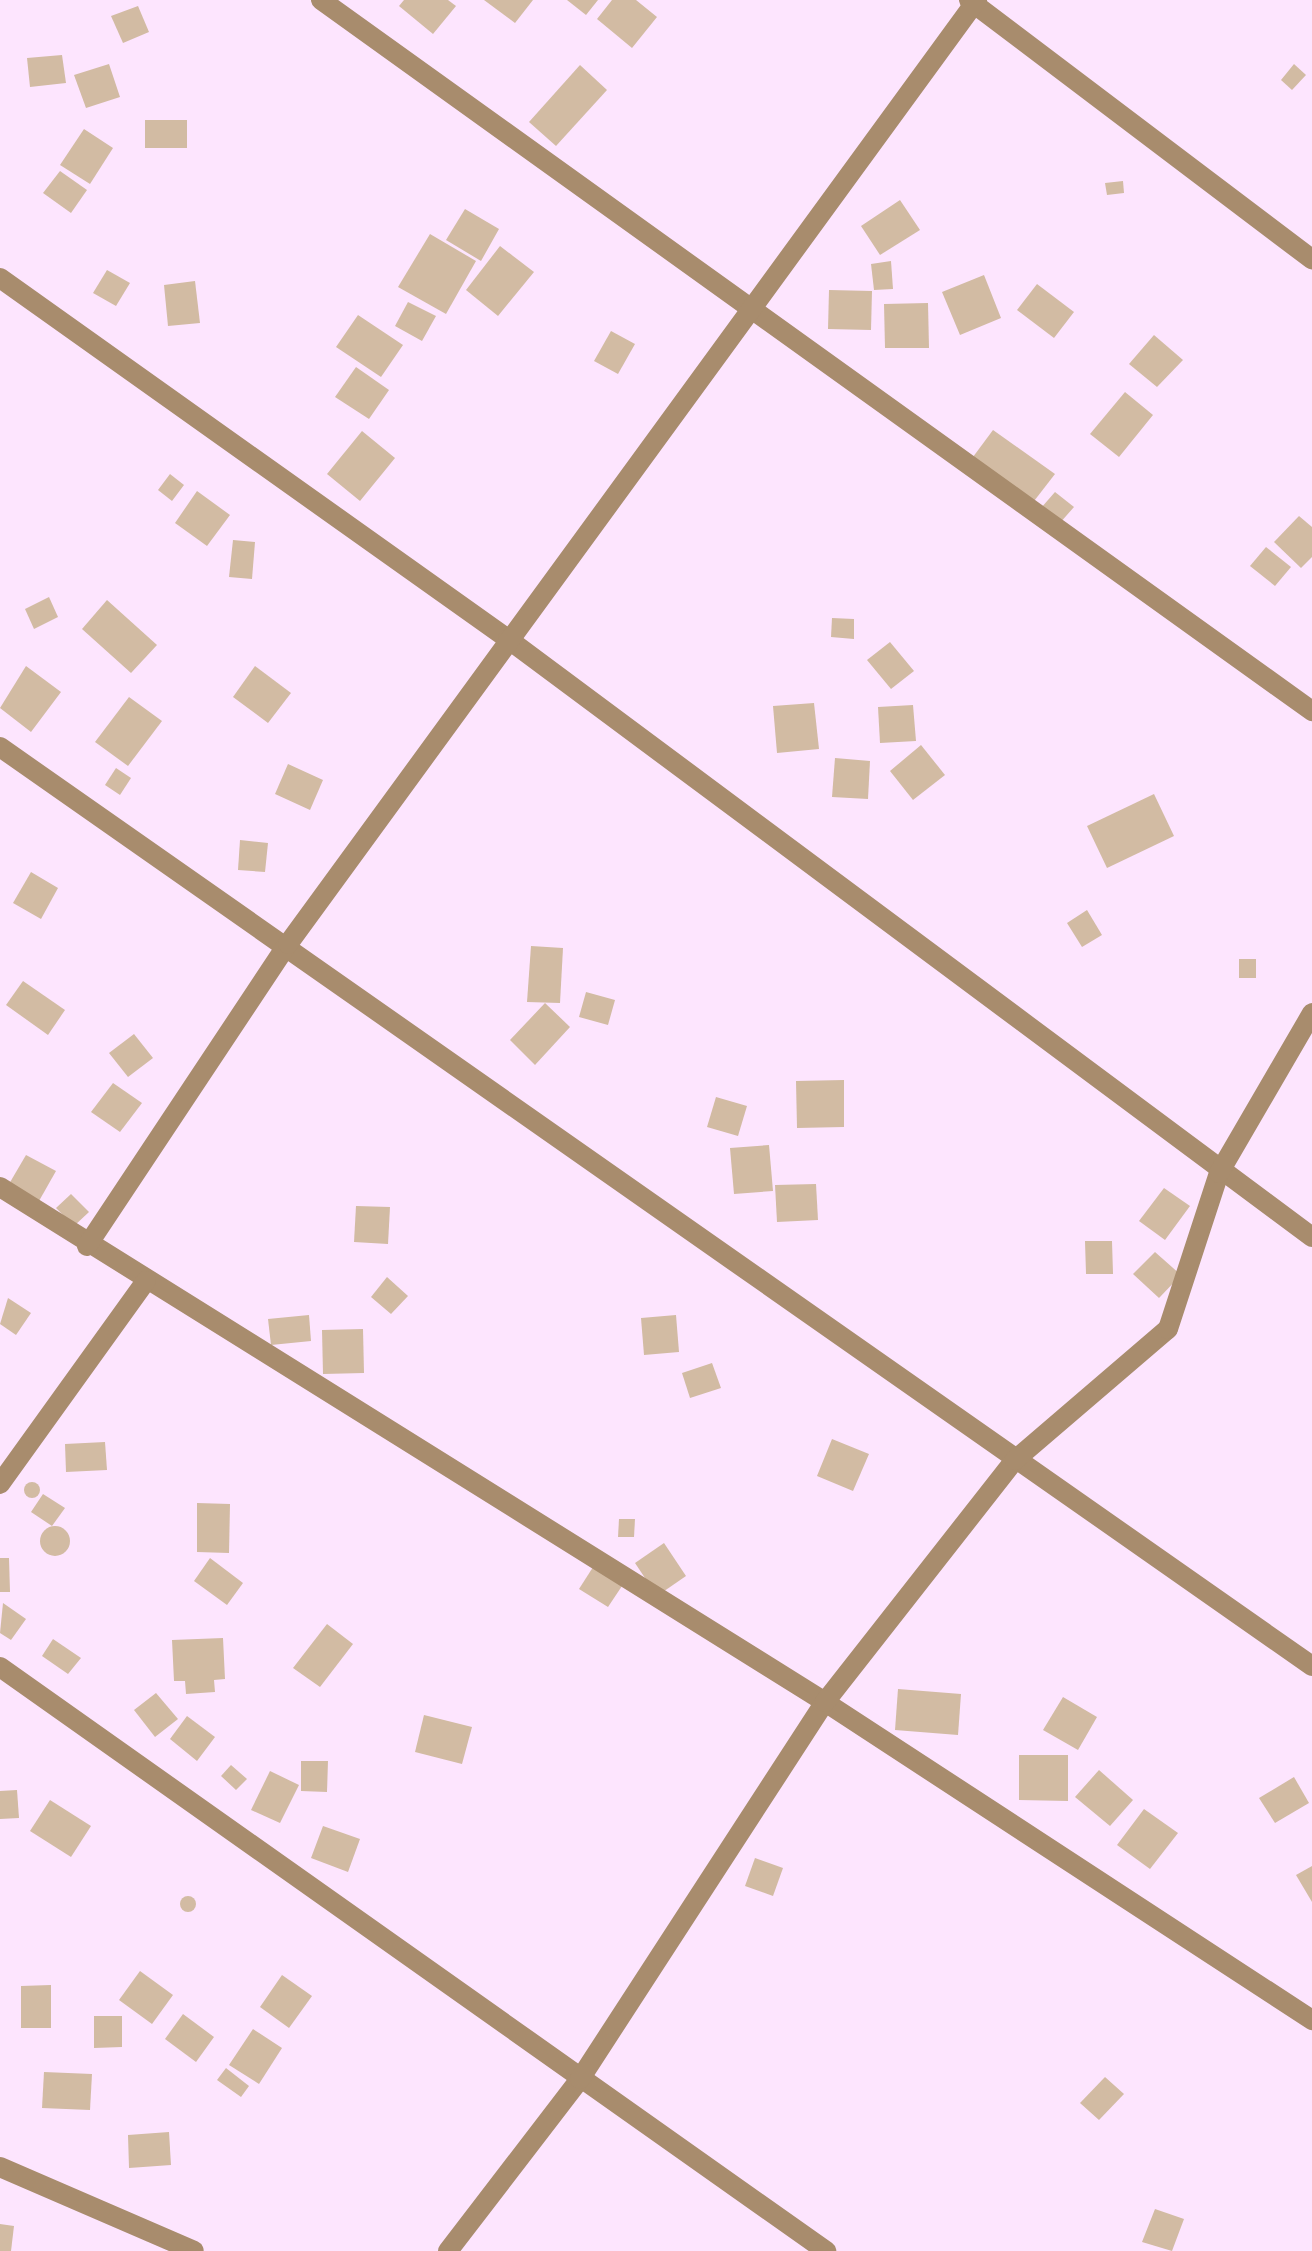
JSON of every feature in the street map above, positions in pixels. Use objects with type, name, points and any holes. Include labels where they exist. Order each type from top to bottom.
[{"type":"street","points":[[321,0],[1312,711]]},
{"type":"street","points":[[87,1246],[288,944],[973,1],[1312,259]]},
{"type":"street","points":[[0,278],[508,639],[1219,1173],[1312,1237]]},
{"type":"street","points":[[0,747],[288,944],[1015,1460],[1312,1666]]},
{"type":"street","points":[[448,2251],[580,2079],[825,1702],[1015,1460],[1168,1329],[1219,1173],[1312,1013]]},
{"type":"street","points":[[0,1187],[87,1246],[825,1702],[1312,2020]]},
{"type":"street","points":[[0,1484],[146,1281]]},
{"type":"street","points":[[0,1667],[826,2251]]},
{"type":"street","points":[[0,2167],[194,2251]]},
{"type":"building","points":[[404,0],[448,0],[456,6],[433,34],[399,6]]},
{"type":"building","points":[[484,0],[533,0],[515,23]]},
{"type":"building","points":[[567,0],[598,0],[586,15]]},
{"type":"building","points":[[612,0],[636,0],[657,17],[632,48],[597,19]]},
{"type":"building","points":[[138,6],[149,32],[123,43],[111,16]]},
{"type":"building","points":[[62,55],[66,83],[30,87],[27,58]]},
{"type":"building","points":[[109,64],[120,97],[86,108],[74,75]]},
{"type":"building","points":[[1294,64],[1306,75],[1292,90],[1281,80]]},
{"type":"building","points":[[580,65],[607,90],[556,146],[529,122]]},
{"type":"building","points":[[145,120],[187,120],[187,148],[145,148]]},
{"type":"building","points":[[84,129],[113,148],[90,184],[60,165]]},
{"type":"building","points":[[60,171],[87,190],[71,213],[43,193]]},
{"type":"building","points":[[1123,181],[1124,193],[1107,195],[1105,183]]},
{"type":"building","points":[[900,200],[920,230],[880,255],[861,226]]},
{"type":"building","points":[[465,209],[499,229],[481,261],[446,240]]},
{"type":"building","points":[[430,234],[476,261],[446,314],[398,287]]},
{"type":"building","points":[[500,246],[534,272],[498,316],[466,290]]},
{"type":"building","points":[[891,261],[893,289],[874,290],[871,264]]},
{"type":"building","points":[[107,270],[130,283],[116,306],[93,293]]},
{"type":"building","points":[[984,275],[1001,318],[960,335],[942,292]]},
{"type":"building","points":[[195,281],[200,323],[168,326],[164,285]]},
{"type":"building","points":[[1037,284],[1074,312],[1054,338],[1017,310]]},
{"type":"building","points":[[829,290],[872,291],[871,330],[828,329]]},
{"type":"building","points":[[408,302],[436,316],[422,341],[395,326]]},
{"type":"building","points":[[928,303],[929,348],[885,348],[884,304]]},
{"type":"building","points":[[358,315],[403,345],[381,377],[336,347]]},
{"type":"building","points":[[611,331],[635,344],[618,374],[594,361]]},
{"type":"building","points":[[1154,335],[1183,360],[1157,387],[1129,364]]},
{"type":"building","points":[[356,367],[389,390],[369,419],[335,397]]},
{"type":"building","points":[[1125,392],[1153,415],[1119,457],[1090,434]]},
{"type":"building","points":[[993,430],[1055,474],[1031,505],[970,461]]},
{"type":"building","points":[[362,431],[395,458],[360,501],[327,474]]},
{"type":"building","points":[[170,474],[184,485],[172,501],[158,490]]},
{"type":"building","points":[[197,491],[230,515],[207,546],[175,523]]},
{"type":"building","points":[[1055,492],[1074,507],[1059,524],[1041,508]]},
{"type":"building","points":[[1299,516],[1312,527],[1312,557],[1301,568],[1274,542]]},
{"type":"building","points":[[233,540],[255,542],[252,579],[229,577]]},
{"type":"building","points":[[1266,547],[1291,567],[1275,586],[1250,566]]},
{"type":"building","points":[[49,597],[58,617],[34,629],[25,609]]},
{"type":"building","points":[[107,600],[157,645],[131,673],[82,629]]},
{"type":"building","points":[[832,618],[854,619],[854,639],[831,637]]},
{"type":"building","points":[[890,642],[914,671],[891,689],[867,660]]},
{"type":"building","points":[[26,666],[61,692],[31,732],[0,708]]},
{"type":"building","points":[[255,666],[291,693],[268,723],[233,697]]},
{"type":"building","points":[[129,697],[162,721],[128,766],[95,742]]},
{"type":"building","points":[[814,703],[819,749],[777,753],[773,706]]},
{"type":"building","points":[[913,705],[916,741],[880,743],[878,707]]},
{"type":"building","points":[[921,745],[945,775],[913,800],[890,771]]},
{"type":"building","points":[[835,758],[870,761],[868,799],[832,797]]},
{"type":"building","points":[[288,764],[323,780],[310,810],[275,794]]},
{"type":"building","points":[[116,768],[131,778],[120,795],[105,785]]},
{"type":"building","points":[[1154,794],[1174,836],[1107,868],[1087,826]]},
{"type":"building","points":[[240,840],[268,843],[265,872],[238,870]]},
{"type":"building","points":[[31,872],[58,888],[41,919],[13,903]]},
{"type":"building","points":[[1087,910],[1102,935],[1082,947],[1067,923]]},
{"type":"building","points":[[531,946],[563,948],[560,1003],[527,1002]]},
{"type":"building","points":[[1239,959],[1256,959],[1256,978],[1239,978]]},
{"type":"building","points":[[23,981],[65,1010],[48,1035],[6,1005]]},
{"type":"building","points":[[586,992],[615,1000],[608,1025],[579,1017]]},
{"type":"building","points":[[545,1003],[570,1027],[535,1065],[510,1040]]},
{"type":"building","points":[[134,1034],[153,1058],[128,1077],[109,1053]]},
{"type":"building","points":[[844,1080],[844,1127],[797,1128],[796,1081]]},
{"type":"building","points":[[113,1083],[142,1103],[120,1132],[91,1112]]},
{"type":"building","points":[[716,1097],[747,1106],[738,1136],[707,1127]]},
{"type":"building","points":[[769,1145],[773,1191],[734,1194],[730,1148]]},
{"type":"building","points":[[26,1155],[56,1171],[39,1201],[9,1184]]},
{"type":"building","points":[[816,1184],[818,1220],[777,1222],[775,1185]]},
{"type":"building","points":[[1164,1188],[1190,1206],[1165,1240],[1139,1221]]},
{"type":"building","points":[[71,1194],[89,1212],[74,1226],[56,1208]]},
{"type":"building","points":[[356,1206],[390,1207],[388,1244],[354,1242]]},
{"type":"building","points":[[1085,1241],[1112,1241],[1113,1274],[1086,1274]]},
{"type":"building","points":[[1155,1252],[1181,1275],[1159,1298],[1133,1274]]},
{"type":"building","points":[[387,1277],[408,1296],[391,1314],[371,1297]]},
{"type":"building","points":[[8,1298],[31,1313],[16,1335],[0,1324]]},
{"type":"building","points":[[309,1315],[311,1341],[271,1345],[268,1319]]},
{"type":"building","points":[[676,1315],[679,1352],[644,1355],[641,1318]]},
{"type":"building","points":[[363,1329],[364,1373],[323,1374],[322,1330]]},
{"type":"building","points":[[712,1363],[721,1388],[690,1398],[682,1373]]},
{"type":"building","points":[[832,1439],[869,1454],[853,1491],[817,1476]]},
{"type":"building","points":[[105,1442],[107,1470],[66,1472],[65,1444]]},
{"type":"building","points":[[29,1482],[35,1482],[40,1490],[38,1496],[29,1498],[24,1493],[24,1487]]},
{"type":"building","points":[[43,1494],[65,1508],[52,1526],[31,1512]]},
{"type":"building","points":[[197,1503],[230,1504],[229,1553],[197,1552]]},
{"type":"building","points":[[619,1519],[635,1519],[634,1537],[618,1537]]},
{"type":"building","points":[[55,1526],[61,1527],[69,1535],[69,1547],[61,1555],[55,1556],[49,1555],[41,1547],[40,1541],[41,1535],[49,1527]]},
{"type":"building","points":[[664,1543],[686,1576],[657,1596],[635,1563]]},
{"type":"building","points":[[0,1558],[9,1558],[10,1592],[0,1592]]},
{"type":"building","points":[[210,1558],[243,1583],[227,1605],[194,1581]]},
{"type":"building","points":[[595,1564],[624,1583],[608,1607],[579,1589]]},
{"type":"building","points":[[3,1603],[26,1619],[11,1640],[0,1633]]},
{"type":"building","points":[[327,1624],[353,1644],[320,1687],[293,1668]]},
{"type":"building","points":[[223,1638],[225,1679],[214,1680],[215,1692],[186,1694],[185,1681],[174,1681],[172,1640]]},
{"type":"building","points":[[53,1639],[81,1658],[68,1674],[42,1656]]},
{"type":"building","points":[[898,1689],[961,1694],[958,1735],[895,1730]]},
{"type":"building","points":[[156,1693],[178,1719],[155,1737],[134,1710]]},
{"type":"building","points":[[1063,1697],[1097,1717],[1078,1750],[1043,1730]]},
{"type":"building","points":[[424,1715],[472,1727],[462,1764],[415,1752]]},
{"type":"building","points":[[187,1716],[215,1737],[197,1761],[170,1739]]},
{"type":"building","points":[[1019,1755],[1068,1755],[1068,1801],[1019,1800]]},
{"type":"building","points":[[301,1761],[328,1761],[327,1792],[301,1791]]},
{"type":"building","points":[[231,1765],[247,1779],[236,1790],[221,1776]]},
{"type":"building","points":[[1099,1770],[1133,1800],[1110,1826],[1075,1797]]},
{"type":"building","points":[[270,1771],[299,1785],[280,1823],[251,1810]]},
{"type":"building","points":[[1294,1777],[1309,1803],[1275,1823],[1259,1798]]},
{"type":"building","points":[[17,1790],[19,1818],[0,1819],[0,1791]]},
{"type":"building","points":[[50,1800],[91,1826],[71,1857],[30,1831]]},
{"type":"building","points":[[1144,1809],[1178,1833],[1150,1869],[1117,1845]]},
{"type":"building","points":[[323,1826],[360,1839],[348,1872],[311,1858]]},
{"type":"building","points":[[755,1858],[783,1868],[773,1896],[745,1886]]},
{"type":"building","points":[[1312,1866],[1312,1902],[1296,1875]]},
{"type":"building","points":[[185,1896],[191,1896],[196,1904],[194,1910],[185,1912],[180,1907],[180,1901]]},
{"type":"building","points":[[140,1971],[173,1995],[152,2024],[119,2000]]},
{"type":"building","points":[[282,1975],[312,1996],[289,2028],[260,2007]]},
{"type":"building","points":[[51,1985],[51,2028],[21,2028],[21,1986]]},
{"type":"building","points":[[183,2014],[214,2037],[196,2062],[165,2039]]},
{"type":"building","points":[[94,2016],[122,2016],[122,2047],[94,2048]]},
{"type":"building","points":[[253,2029],[282,2048],[259,2084],[229,2065]]},
{"type":"building","points":[[226,2068],[249,2086],[241,2097],[217,2080]]},
{"type":"building","points":[[44,2072],[92,2074],[90,2110],[42,2108]]},
{"type":"building","points":[[1105,2077],[1124,2094],[1099,2120],[1080,2103]]},
{"type":"building","points":[[169,2132],[171,2165],[129,2168],[128,2135]]},
{"type":"building","points":[[1155,2209],[1184,2219],[1172,2251],[1142,2242]]},
{"type":"building","points":[[0,2224],[14,2226],[11,2251],[0,2251]]}]
